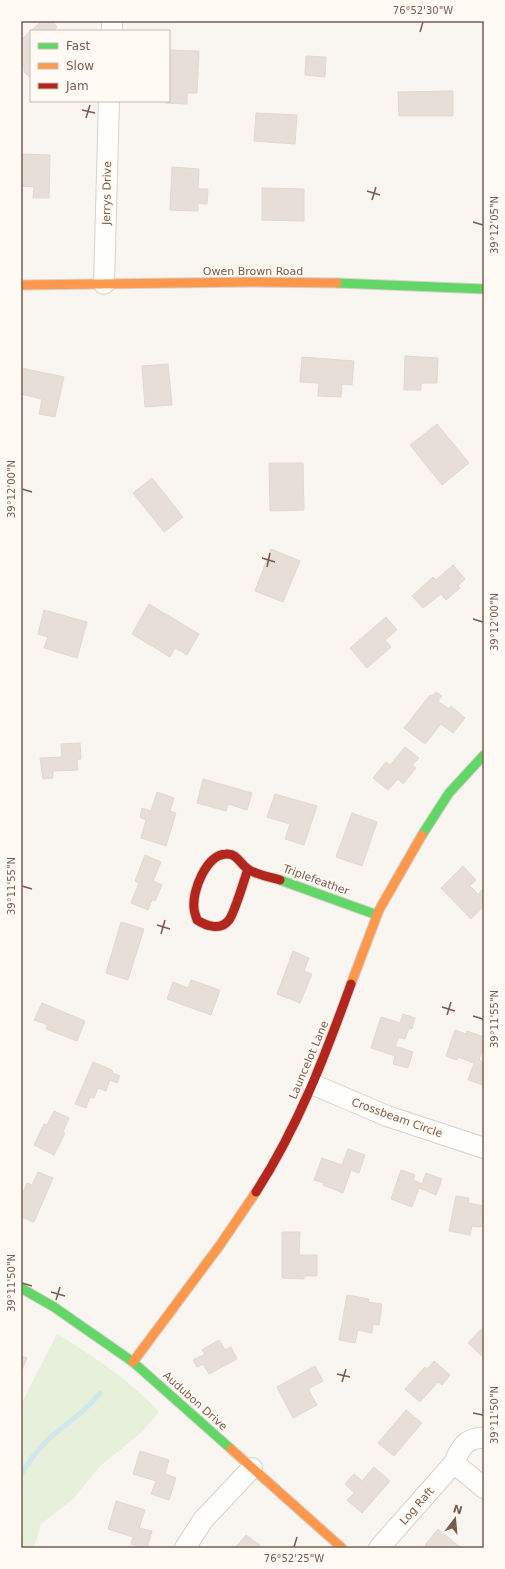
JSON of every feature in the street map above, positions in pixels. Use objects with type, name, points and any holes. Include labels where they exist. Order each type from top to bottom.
[{"type":"street","name":"Jerrys Drive","points":[[104,284],[109,102]]},
{"type":"street","name":"Owen Brown Road","points":[[21,285],[332,283],[484,289]]},
{"type":"street","name":"Launcelot Lane","points":[[133,1362],[261,1186],[297,1119],[312,1084],[343,1009],[377,915],[421,834],[444,801],[473,765],[484,755]]},
{"type":"street","name":"Triplefeather","points":[[248,869],[229,920],[224,925],[211,927],[197,920],[192,906],[203,872],[211,860],[217,856],[230,855],[239,858],[248,869],[377,915]]},
{"type":"street","name":"Crossbeam Circle","points":[[312,1084],[388,1116],[484,1148]]},
{"type":"street","name":"Audubon Drive","points":[[21,1288],[54,1307],[133,1362],[342,1548]]},
{"type":"street","name":"Log Raft","points":[[379,1548],[454,1463],[459,1451],[467,1441],[484,1438]]},
{"type":"street","points":[[454,1463],[484,1488]]},
{"type":"street","points":[[185,1548],[203,1520],[252,1468]]},
{"type":"green space","points":[[57,1334],[123,1379],[148,1400],[159,1412],[142,1432],[100,1466],[73,1499],[41,1524],[34,1548],[21,1548],[21,1405]]},
{"type":"building","points":[[42,21],[52,21],[57,27],[54,30],[32,30]]},
{"type":"building","points":[[30,32],[30,78],[24,72],[24,66],[21,66],[21,38]]},
{"type":"building","points":[[170,50],[199,51],[197,93],[187,93],[187,104],[166,103],[170,102]]},
{"type":"building","points":[[306,56],[326,57],[325,77],[305,75]]},
{"type":"building","points":[[453,91],[453,116],[399,116],[398,92]]},
{"type":"building","points":[[256,113],[297,115],[295,144],[254,141]]},
{"type":"building","points":[[22,154],[50,155],[49,198],[33,198],[34,187],[21,186]]},
{"type":"building","points":[[172,167],[199,169],[198,189],[208,189],[207,204],[198,203],[198,211],[170,210]]},
{"type":"building","points":[[262,188],[304,189],[304,221],[262,220]]},
{"type":"building","points":[[405,356],[438,358],[437,383],[421,383],[421,390],[404,390]]},
{"type":"building","points":[[302,357],[354,361],[352,385],[342,384],[341,397],[318,396],[319,383],[300,382]]},
{"type":"building","points":[[168,364],[172,405],[145,407],[142,366]]},
{"type":"building","points":[[21,368],[64,377],[55,417],[39,414],[42,399],[21,394]]},
{"type":"building","points":[[437,424],[469,463],[442,485],[410,445]]},
{"type":"building","points":[[269,463],[303,463],[304,510],[270,511]]},
{"type":"building","points":[[152,478],[183,517],[164,532],[133,493]]},
{"type":"building","points":[[271,549],[300,561],[283,602],[255,591]]},
{"type":"building","points":[[453,565],[465,579],[458,586],[460,588],[446,600],[441,594],[423,608],[412,596],[433,577],[436,580]]},
{"type":"building","points":[[149,604],[199,634],[187,655],[175,648],[170,657],[132,634]]},
{"type":"building","points":[[44,610],[87,622],[77,658],[44,648],[48,637],[38,634]]},
{"type":"building","points":[[386,617],[397,630],[385,640],[391,647],[367,668],[350,648]]},
{"type":"building","points":[[436,692],[442,696],[438,701],[449,709],[451,706],[465,718],[453,733],[441,724],[425,744],[404,728],[430,695],[432,696]]},
{"type":"building","points":[[80,743],[81,759],[77,760],[78,770],[53,771],[53,778],[43,779],[40,758],[62,757],[61,744]]},
{"type":"building","points":[[405,747],[419,758],[412,765],[416,768],[403,784],[398,779],[388,790],[373,778],[386,762],[390,765]]},
{"type":"building","points":[[203,779],[252,793],[247,810],[228,804],[226,811],[197,803]]},
{"type":"building","points":[[157,792],[174,798],[170,811],[176,813],[166,846],[141,838],[146,820],[140,817],[142,808],[151,811]]},
{"type":"building","points":[[275,794],[317,806],[304,845],[285,839],[290,824],[267,817]]},
{"type":"building","points":[[352,813],[377,822],[362,866],[336,857]]},
{"type":"building","points":[[145,855],[161,862],[153,881],[162,885],[155,901],[152,900],[148,910],[131,903],[139,883],[135,881]]},
{"type":"building","points":[[463,866],[476,880],[470,886],[478,894],[484,888],[484,896],[481,899],[484,902],[484,906],[471,919],[441,888]]},
{"type":"building","points":[[121,922],[144,929],[128,980],[106,973]]},
{"type":"building","points":[[293,951],[309,958],[304,971],[312,974],[300,1003],[277,994]]},
{"type":"building","points":[[191,980],[220,990],[211,1015],[167,999],[173,982],[188,988]]},
{"type":"building","points":[[42,1003],[85,1021],[77,1041],[46,1029],[48,1025],[34,1020]]},
{"type":"building","points":[[403,1014],[415,1018],[412,1029],[409,1028],[405,1039],[399,1037],[395,1046],[413,1052],[408,1068],[393,1064],[395,1056],[371,1048],[381,1017],[400,1023]]},
{"type":"building","points":[[455,1030],[466,1034],[467,1031],[484,1037],[484,1046],[479,1060],[484,1062],[483,1085],[468,1080],[474,1063],[458,1057],[457,1060],[446,1056]]},
{"type":"building","points":[[93,1062],[112,1070],[113,1073],[120,1076],[117,1083],[110,1080],[106,1091],[98,1088],[94,1098],[90,1097],[86,1108],[75,1104]]},
{"type":"building","points":[[54,1111],[69,1118],[63,1132],[65,1133],[54,1155],[34,1145],[44,1124],[47,1125]]},
{"type":"building","points":[[348,1149],[365,1155],[359,1173],[351,1170],[343,1193],[323,1185],[324,1183],[314,1180],[322,1158],[342,1165]]},
{"type":"building","points":[[401,1170],[415,1175],[413,1180],[422,1184],[426,1173],[442,1179],[436,1195],[419,1188],[412,1207],[391,1199]]},
{"type":"building","points":[[38,1172],[53,1178],[34,1222],[21,1217],[21,1197],[27,1183],[32,1185]]},
{"type":"building","points":[[456,1196],[469,1198],[468,1203],[484,1206],[481,1227],[472,1226],[470,1235],[449,1231]]},
{"type":"building","points":[[282,1232],[300,1232],[299,1255],[317,1255],[317,1276],[304,1276],[304,1279],[282,1278]]},
{"type":"building","points":[[347,1295],[369,1299],[368,1302],[382,1304],[379,1325],[373,1324],[372,1333],[358,1330],[355,1343],[339,1340]]},
{"type":"building","points":[[484,1326],[484,1358],[468,1343]]},
{"type":"building","points":[[219,1340],[225,1350],[231,1347],[237,1359],[209,1374],[203,1364],[197,1367],[193,1360],[205,1354],[202,1350]]},
{"type":"building","points":[[21,1356],[27,1358],[21,1372]]},
{"type":"building","points":[[434,1361],[450,1375],[442,1385],[438,1382],[420,1402],[405,1389],[425,1367],[427,1369]]},
{"type":"building","points":[[315,1366],[323,1381],[308,1389],[317,1405],[293,1418],[277,1387]]},
{"type":"building","points":[[406,1410],[422,1423],[394,1456],[378,1443]]},
{"type":"building","points":[[140,1451],[169,1460],[165,1474],[176,1478],[169,1500],[151,1494],[156,1481],[133,1474]]},
{"type":"building","points":[[374,1467],[390,1481],[362,1513],[347,1500],[354,1493],[345,1484],[354,1474],[362,1481]]},
{"type":"building","points":[[116,1501],[145,1510],[139,1528],[152,1531],[147,1548],[131,1544],[133,1537],[108,1529]]},
{"type":"building","points":[[438,1529],[461,1548],[428,1548],[425,1545]]},
{"type":"building","points":[[246,1535],[260,1545],[257,1548],[235,1548]]},
{"type":"waterway","points":[[21,1474],[46,1441],[85,1409],[100,1393]]},
{"type":"traffic: fast","points":[[337,283],[484,289]]},
{"type":"traffic: fast","points":[[422,835],[449,793],[484,755]]},
{"type":"traffic: fast","points":[[280,880],[377,915]]},
{"type":"traffic: fast","points":[[21,1288],[54,1307],[133,1362],[231,1449]]},
{"type":"traffic: slow","points":[[21,285],[252,282],[337,283]]},
{"type":"traffic: slow","points":[[351,984],[379,910],[422,835]]},
{"type":"traffic: slow","points":[[133,1362],[220,1245],[256,1192]]},
{"type":"traffic: slow","points":[[231,1449],[342,1548]]},
{"type":"traffic: jam","points":[[248,869],[239,896],[234,910],[229,920],[218,926],[209,926],[197,920],[194,910],[194,901],[198,884],[212,860],[219,856],[226,854],[233,855],[251,871],[280,880]]},
{"type":"traffic: jam","points":[[256,1192],[285,1142],[310,1091],[351,984]]}]
